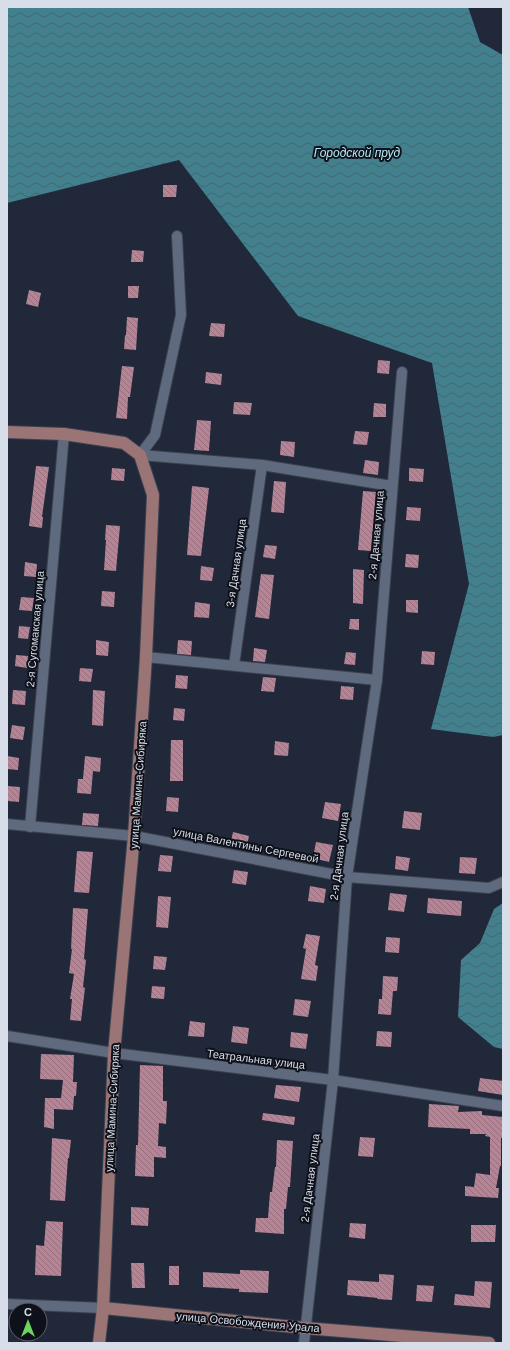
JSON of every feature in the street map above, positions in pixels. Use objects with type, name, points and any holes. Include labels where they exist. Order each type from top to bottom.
[{"type":"main road","points":[[7,432],[64,434],[124,442],[140,455]]},
{"type":"main road","name":"улица Мамина-Сибиряка","points":[[99,1343],[103,1308],[114,1053],[134,836],[146,657],[154,496],[140,455]]},
{"type":"main road","name":"улица Освобождения Урала","points":[[103,1308],[305,1328],[490,1343]]},
{"type":"street","points":[[140,455],[155,435],[181,315],[177,236]]},
{"type":"street","name":"2-я Дачная улица","points":[[304,1343],[333,1080],[347,877],[377,680],[402,372]]},
{"type":"street","name":"2-я Сугомакская улица","points":[[30,826],[64,434]]},
{"type":"street","points":[[140,455],[262,465],[392,486]]},
{"type":"street","name":"3-я Дачная улица","points":[[234,665],[262,465]]},
{"type":"street","points":[[146,657],[377,680]]},
{"type":"street","name":"улица Валентины Сергеевой","points":[[7,824],[134,836],[347,877],[489,888],[503,882]]},
{"type":"street","name":"Театральная улица","points":[[7,1036],[114,1053],[333,1080],[503,1106]]},
{"type":"street","name":"улица Освобождения Урала","points":[[7,1304],[103,1308]]},
{"type":"water","name":"Городской пруд","points":[[7,7],[468,7],[480,42],[503,55],[503,735],[493,737],[431,729],[469,584],[432,363],[298,316],[179,160],[7,203]]},
{"type":"water","points":[[503,903],[503,1049],[494,1047],[458,1017],[461,960],[480,943],[494,909]]},
{"type":"building","points":[[163,185],[177,185],[176,197],[163,197]]},
{"type":"building","points":[[132,250],[144,251],[143,262],[131,262]]},
{"type":"building","points":[[128,286],[139,286],[138,298],[128,298]]},
{"type":"building","points":[[29,290],[41,293],[38,307],[26,304]]},
{"type":"building","points":[[127,317],[138,318],[136,350],[124,349]]},
{"type":"building","points":[[211,323],[225,324],[224,337],[209,336]]},
{"type":"building","points":[[378,360],[390,361],[389,374],[377,373]]},
{"type":"building","points":[[122,366],[134,367],[130,397],[128,397],[127,419],[116,418]]},
{"type":"building","points":[[206,372],[222,374],[221,385],[205,383]]},
{"type":"building","points":[[234,402],[252,403],[250,415],[233,414]]},
{"type":"building","points":[[374,403],[386,404],[386,417],[373,417]]},
{"type":"building","points":[[197,420],[211,421],[209,451],[194,450]]},
{"type":"building","points":[[355,431],[369,432],[367,445],[353,444]]},
{"type":"building","points":[[281,441],[295,442],[294,457],[280,455]]},
{"type":"building","points":[[365,460],[379,462],[378,475],[363,473]]},
{"type":"building","points":[[36,466],[49,467],[42,517],[42,528],[29,526]]},
{"type":"building","points":[[112,468],[125,469],[124,481],[111,480]]},
{"type":"building","points":[[409,468],[424,469],[423,482],[409,481]]},
{"type":"building","points":[[274,481],[286,482],[284,513],[271,512]]},
{"type":"building","points":[[192,486],[209,488],[201,556],[187,555]]},
{"type":"building","points":[[363,491],[376,492],[371,551],[358,550]]},
{"type":"building","points":[[407,507],[421,508],[420,521],[406,520]]},
{"type":"building","points":[[106,525],[120,526],[116,571],[104,570]]},
{"type":"building","points":[[265,545],[277,546],[275,559],[263,557]]},
{"type":"building","points":[[406,554],[419,555],[418,568],[405,567]]},
{"type":"building","points":[[25,562],[37,564],[36,577],[24,576]]},
{"type":"building","points":[[201,566],[214,568],[212,581],[200,580]]},
{"type":"building","points":[[353,569],[364,570],[363,604],[353,603]]},
{"type":"building","points":[[261,574],[274,575],[269,619],[255,617]]},
{"type":"building","points":[[102,591],[115,592],[114,607],[101,606]]},
{"type":"building","points":[[21,597],[34,598],[32,611],[19,610]]},
{"type":"building","points":[[406,600],[418,600],[418,613],[406,612]]},
{"type":"building","points":[[195,602],[210,604],[209,618],[194,617]]},
{"type":"building","points":[[350,619],[359,619],[359,630],[349,629]]},
{"type":"building","points":[[19,626],[30,627],[28,639],[18,638]]},
{"type":"building","points":[[96,640],[109,642],[108,656],[96,655]]},
{"type":"building","points":[[178,640],[192,641],[191,655],[177,654]]},
{"type":"building","points":[[254,648],[267,650],[265,662],[253,661]]},
{"type":"building","points":[[422,651],[435,652],[434,665],[421,664]]},
{"type":"building","points":[[346,652],[356,653],[355,665],[344,664]]},
{"type":"building","points":[[16,655],[28,656],[27,668],[15,666]]},
{"type":"building","points":[[80,668],[93,669],[91,682],[79,681]]},
{"type":"building","points":[[176,675],[188,676],[187,689],[175,688]]},
{"type":"building","points":[[263,677],[276,678],[274,692],[261,691]]},
{"type":"building","points":[[341,686],[354,687],[353,700],[340,699]]},
{"type":"building","points":[[13,690],[26,691],[25,705],[12,704]]},
{"type":"building","points":[[93,690],[105,691],[103,726],[92,725]]},
{"type":"building","points":[[174,708],[185,709],[184,721],[173,720]]},
{"type":"building","points":[[12,725],[25,727],[23,740],[10,738]]},
{"type":"building","points":[[171,740],[183,740],[183,781],[170,781]]},
{"type":"building","points":[[275,741],[289,743],[288,756],[274,755]]},
{"type":"building","points":[[7,756],[19,758],[18,770],[7,769]]},
{"type":"building","points":[[85,756],[101,758],[100,772],[93,771],[91,794],[77,793],[78,779],[83,779]]},
{"type":"building","points":[[7,786],[20,787],[19,802],[7,801]]},
{"type":"building","points":[[167,797],[179,798],[178,812],[166,811]]},
{"type":"building","points":[[325,802],[341,804],[338,821],[322,818]]},
{"type":"building","points":[[404,811],[422,813],[420,830],[402,828]]},
{"type":"building","points":[[83,813],[99,814],[98,826],[82,825]]},
{"type":"building","points":[[233,832],[249,836],[246,850],[230,846]]},
{"type":"building","points":[[316,842],[333,845],[329,862],[313,858]]},
{"type":"building","points":[[77,851],[93,852],[89,893],[74,892]]},
{"type":"building","points":[[160,855],[173,856],[171,872],[158,871]]},
{"type":"building","points":[[396,856],[410,858],[408,871],[395,869]]},
{"type":"building","points":[[460,857],[477,858],[475,874],[459,873]]},
{"type":"building","points":[[234,870],[248,872],[246,885],[232,883]]},
{"type":"building","points":[[310,886],[326,889],[324,903],[308,901]]},
{"type":"building","points":[[390,893],[407,895],[404,912],[388,910]]},
{"type":"building","points":[[158,896],[171,897],[168,928],[156,927]]},
{"type":"building","points":[[428,898],[462,901],[461,916],[427,913]]},
{"type":"building","points":[[73,908],[88,909],[84,959],[86,960],[83,987],[85,988],[81,1021],[70,1020],[72,999],[70,999],[74,974],[69,973],[72,949]]},
{"type":"building","points":[[306,934],[320,936],[315,965],[318,966],[316,981],[301,979],[306,949],[303,948]]},
{"type":"building","points":[[386,937],[400,938],[399,953],[385,952]]},
{"type":"building","points":[[154,956],[167,957],[165,970],[153,969]]},
{"type":"building","points":[[383,976],[398,977],[397,991],[393,991],[391,1015],[378,1014],[379,999],[382,999]]},
{"type":"building","points":[[152,986],[165,987],[164,999],[151,998]]},
{"type":"building","points":[[295,999],[311,1001],[308,1017],[293,1015]]},
{"type":"building","points":[[190,1021],[205,1023],[204,1037],[188,1036]]},
{"type":"building","points":[[233,1026],[249,1028],[247,1044],[231,1042]]},
{"type":"building","points":[[377,1031],[392,1032],[391,1047],[376,1046]]},
{"type":"building","points":[[291,1032],[308,1034],[306,1049],[290,1047]]},
{"type":"building","points":[[41,1054],[74,1055],[73,1082],[77,1082],[73,1110],[54,1109],[54,1129],[44,1127],[45,1098],[61,1098],[63,1080],[40,1079]]},
{"type":"building","points":[[140,1065],[163,1066],[163,1101],[167,1101],[166,1124],[159,1123],[158,1146],[166,1147],[166,1158],[154,1157],[154,1177],[135,1176],[136,1145],[138,1145]]},
{"type":"building","points":[[480,1078],[503,1081],[503,1095],[478,1091]]},
{"type":"building","points":[[276,1085],[301,1087],[299,1102],[274,1098]]},
{"type":"building","points":[[429,1104],[459,1106],[458,1112],[482,1111],[482,1115],[503,1117],[501,1166],[496,1188],[499,1188],[498,1198],[465,1196],[465,1186],[474,1187],[476,1173],[490,1175],[490,1137],[485,1136],[486,1134],[470,1134],[470,1129],[428,1127]]},
{"type":"building","points":[[263,1113],[295,1117],[294,1125],[262,1120]]},
{"type":"building","points":[[360,1137],[375,1138],[373,1157],[358,1156]]},
{"type":"building","points":[[52,1138],[71,1140],[68,1158],[65,1201],[50,1200]]},
{"type":"building","points":[[277,1140],[293,1141],[290,1187],[288,1187],[286,1209],[284,1209],[284,1234],[255,1232],[256,1218],[268,1218],[270,1192],[272,1192],[276,1167]]},
{"type":"building","points":[[131,1207],[149,1208],[148,1226],[131,1225]]},
{"type":"building","points":[[46,1221],[63,1222],[61,1276],[35,1275],[36,1245],[44,1246]]},
{"type":"building","points":[[350,1223],[366,1224],[365,1239],[349,1237]]},
{"type":"building","points":[[471,1225],[496,1225],[495,1242],[471,1242]]},
{"type":"building","points":[[131,1263],[144,1263],[145,1288],[132,1288]]},
{"type":"building","points":[[169,1266],[179,1266],[179,1285],[169,1285]]},
{"type":"building","points":[[240,1270],[269,1271],[268,1293],[239,1292],[239,1289],[203,1287],[203,1272],[240,1274]]},
{"type":"building","points":[[379,1274],[394,1275],[392,1300],[347,1295],[348,1280],[379,1282]]},
{"type":"building","points":[[475,1281],[492,1282],[490,1308],[454,1305],[455,1294],[474,1296]]},
{"type":"building","points":[[417,1285],[434,1286],[432,1302],[416,1301]]}]
